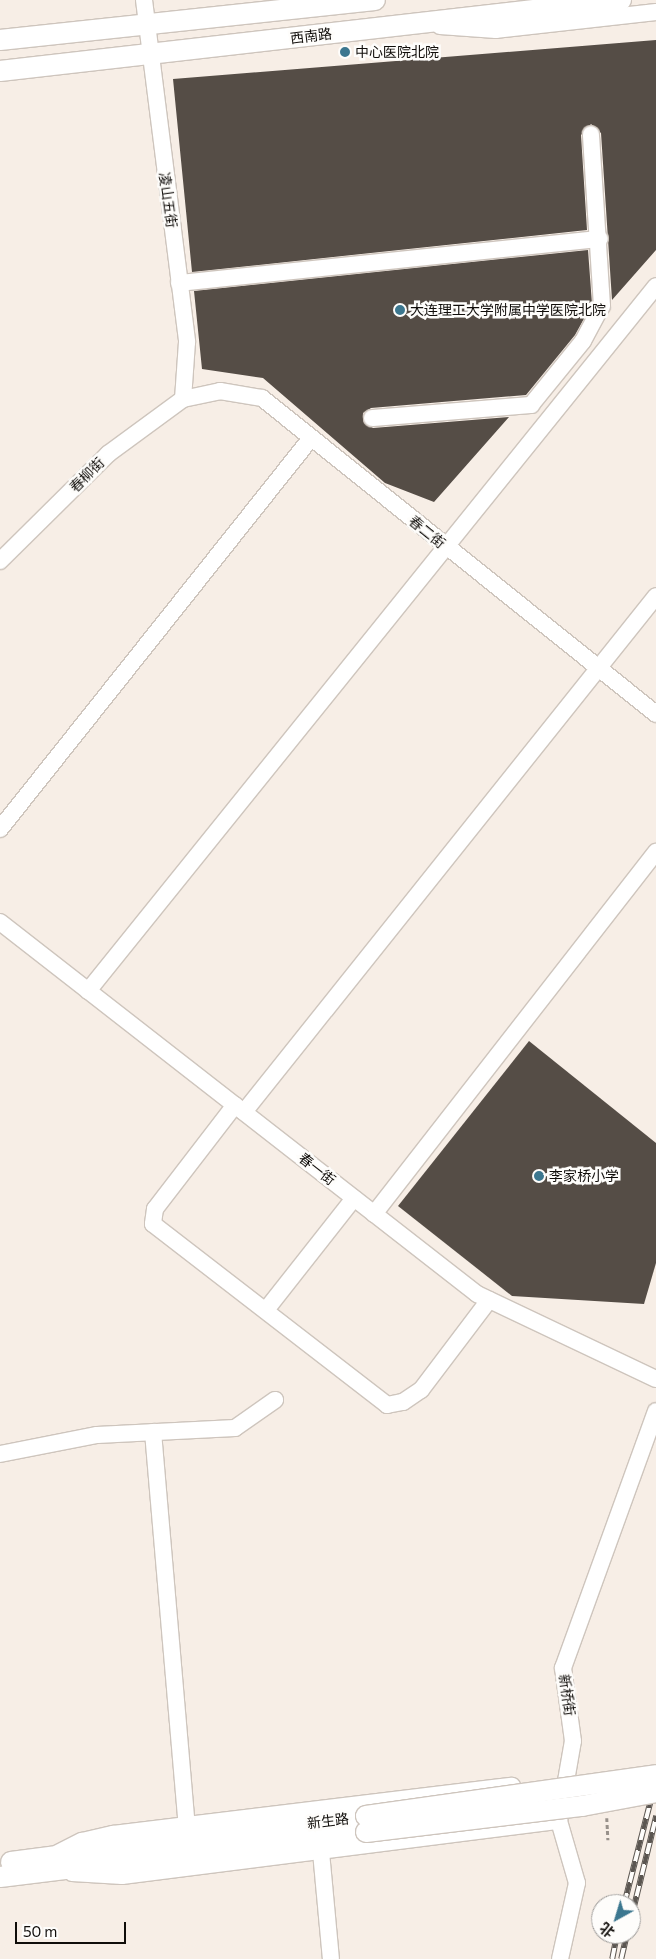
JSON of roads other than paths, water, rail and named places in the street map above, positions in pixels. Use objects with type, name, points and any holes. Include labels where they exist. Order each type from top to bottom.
[{"type":"main road","name":"西南路","points":[[0,40],[316,3],[375,0]]},
{"type":"main road","name":"西南路","points":[[0,71],[621,0]]},
{"type":"main road","name":"新生路","points":[[0,1877],[52,1864],[366,1824],[656,1775]]},
{"type":"main road","name":"新生路","points":[[366,1824],[582,1806],[656,1792]]},
{"type":"main road","name":"新生路","points":[[0,1863],[52,1864]]},
{"type":"street","name":"凌山五街","points":[[144,0],[148,54],[186,342],[183,399]]},
{"type":"street","points":[[418,23],[496,30],[656,12]]},
{"type":"street","points":[[372,418],[530,405],[583,341],[602,306],[600,239],[591,134]]},
{"type":"street","points":[[179,283],[600,239]]},
{"type":"street","points":[[88,991],[444,546],[656,286]]},
{"type":"street","name":"春二街","points":[[183,399],[220,392],[262,398],[444,546],[656,714]]},
{"type":"street","name":"春柳街","points":[[0,560],[108,454],[183,399]]},
{"type":"street","points":[[0,829],[311,438]]},
{"type":"street","points":[[489,1300],[421,1390],[403,1402],[387,1405],[153,1224],[155,1209],[240,1109],[656,596]]},
{"type":"street","points":[[374,1214],[656,852]]},
{"type":"street","name":"春一街","points":[[0,922],[374,1214],[489,1300],[656,1379]]},
{"type":"street","points":[[266,1310],[354,1198]]},
{"type":"street","points":[[0,1454],[97,1435],[235,1428],[275,1400]]},
{"type":"street","name":"新桥街","points":[[560,1959],[577,1883],[559,1821],[568,1779],[573,1742],[563,1668],[656,1411]]},
{"type":"street","points":[[153,1432],[186,1825]]},
{"type":"street","points":[[52,1864],[82,1841],[113,1834],[568,1779]]},
{"type":"street","points":[[52,1864],[122,1876],[559,1821]]},
{"type":"street","points":[[321,1852],[331,1959]]},
{"type":"railway","points":[[627,1894],[656,1779]]},
{"type":"railway","points":[[637,1894],[656,1816]]},
{"type":"railway","points":[[612,1959],[615,1944]]},
{"type":"railway","points":[[621,1959],[625,1944]]},
{"type":"place","name":"中心医院北院","points":[[345,52]]},
{"type":"place","name":"大连理工大学附属中学医院北院","points":[[400,310]]},
{"type":"place","name":"李家桥小学","points":[[539,1176]]}]
